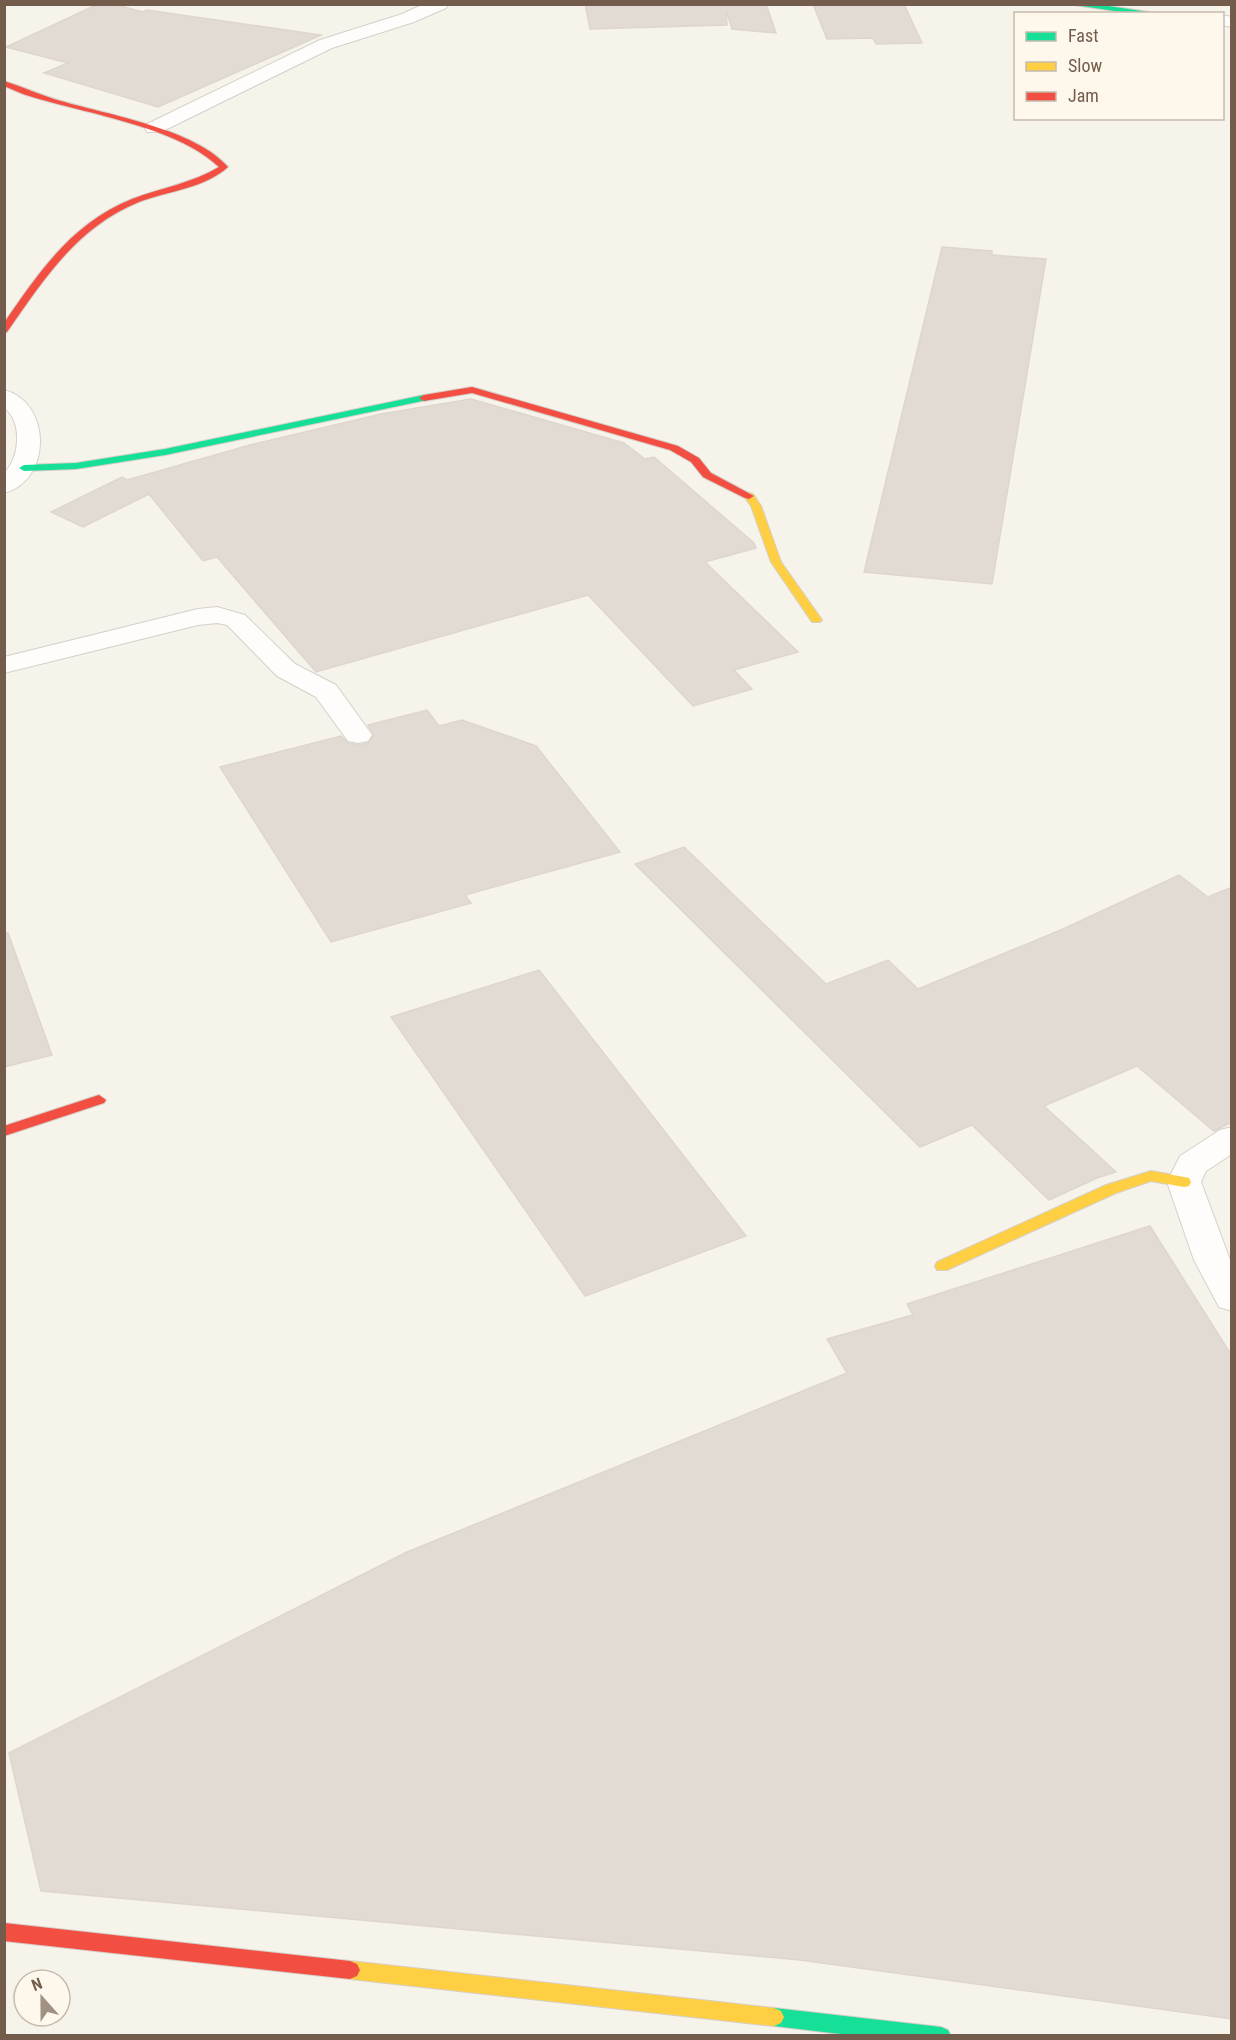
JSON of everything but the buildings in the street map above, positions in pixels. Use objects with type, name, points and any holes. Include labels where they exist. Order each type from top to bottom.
[{"type":"street","points":[[154,128],[326,44],[408,18],[440,4]]},
{"type":"street","points":[[1071,4],[1141,12]]},
{"type":"street","points":[[4,83],[32,97],[56,105],[114,116],[154,128],[194,146],[219,161],[224,167],[211,176],[101,216],[66,244],[4,330]]},
{"type":"street","points":[[24,468],[56,469],[171,452],[360,410],[472,390],[674,448],[695,460],[707,475],[747,493],[756,506],[776,562],[816,620]]},
{"type":"street","points":[[4,397],[20,408],[30,439],[24,468],[4,486]]},
{"type":"street","points":[[4,665],[198,617],[217,615],[236,620],[286,670],[326,691],[358,735]]},
{"type":"street","points":[[4,1131],[99,1100]]},
{"type":"street","points":[[1232,1138],[1192,1164],[1184,1182],[1212,1260],[1232,1298]]},
{"type":"street","points":[[942,1266],[1111,1189],[1151,1176],[1184,1182]]},
{"type":"street","points":[[4,1932],[941,2036]]},
{"type":"traffic: fast","points":[[1071,4],[1141,12]]},
{"type":"traffic: fast","points":[[24,468],[76,466],[165,452],[424,398]]},
{"type":"traffic: fast","points":[[774,2017],[941,2036]]},
{"type":"traffic: slow","points":[[749,496],[756,506],[776,562],[816,620]]},
{"type":"traffic: slow","points":[[942,1266],[1111,1189],[1151,1176],[1184,1182]]},
{"type":"traffic: slow","points":[[350,1970],[774,2017]]},
{"type":"traffic: jam","points":[[4,83],[47,100],[159,131],[204,151],[224,167],[192,183],[135,201],[111,212],[91,225],[59,254],[4,330]]},
{"type":"traffic: jam","points":[[424,398],[472,390],[674,448],[695,460],[707,475],[749,496]]},
{"type":"traffic: jam","points":[[4,1131],[99,1100]]},
{"type":"traffic: jam","points":[[4,1932],[350,1970]]}]
